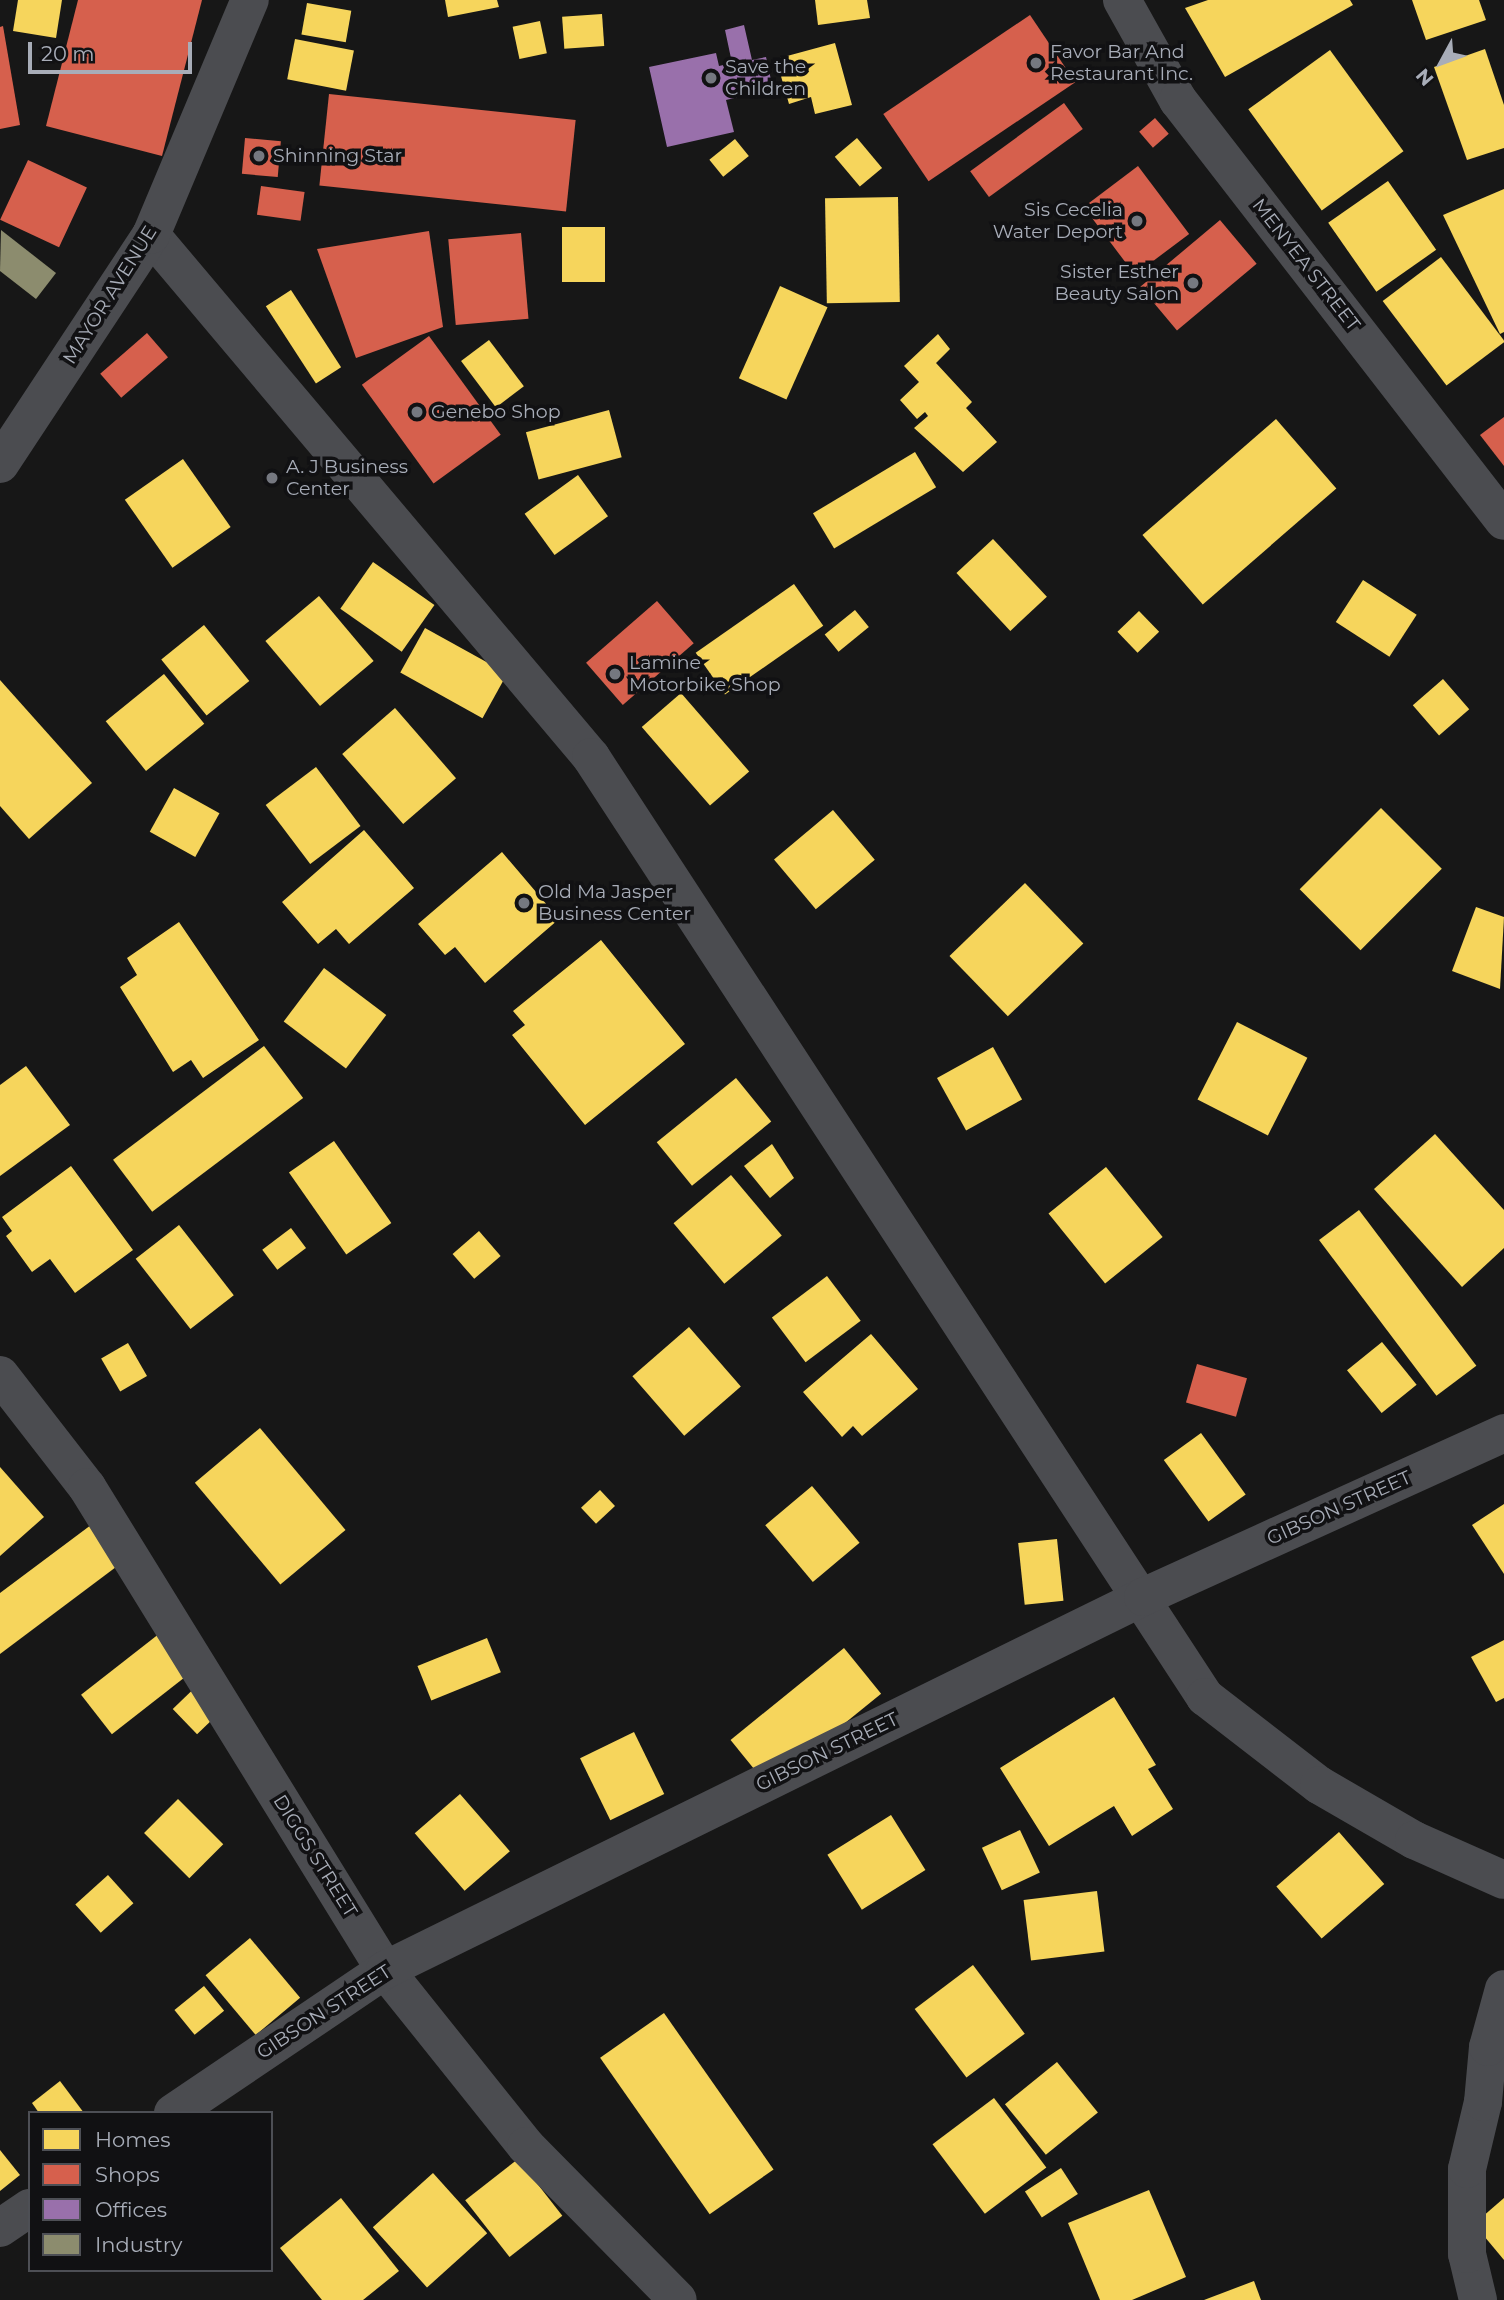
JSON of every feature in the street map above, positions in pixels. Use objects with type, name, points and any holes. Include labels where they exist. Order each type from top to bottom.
[{"type":"street","name":"MAYOR AVENUE","points":[[0,464],[151,235],[250,0]]},
{"type":"street","name":"MENYEA STREET","points":[[1122,0],[1178,100],[1504,521]]},
{"type":"street","points":[[151,235],[590,757],[1143,1597],[1205,1697],[1319,1785],[1414,1840],[1504,1880]]},
{"type":"street","name":"DIGGS STREET","points":[[0,1375],[87,1487],[385,1970],[526,2146],[678,2300]]},
{"type":"street","name":"GIBSON STREET","points":[[176,2111],[385,1970],[1143,1597],[1504,1433]]},
{"type":"street","points":[[1478,2300],[1467,2253],[1467,2169],[1483,2102],[1488,2048],[1504,1989]]},
{"type":"street","points":[[0,2228],[28,2209]]},
{"type":"building: Homes","points":[[18,0],[62,0],[56,38],[13,31]]},
{"type":"building: Homes","points":[[445,0],[497,0],[499,7],[448,17]]},
{"type":"building: Homes","points":[[815,0],[867,0],[870,18],[818,25]]},
{"type":"building: Homes","points":[[1208,0],[1350,0],[1353,5],[1225,77],[1185,8]]},
{"type":"building: Homes","points":[[1412,0],[1479,0],[1486,20],[1426,40]]},
{"type":"building: Homes","points":[[307,3],[351,11],[346,42],[301,35]]},
{"type":"building: Homes","points":[[602,14],[604,46],[564,49],[562,17]]},
{"type":"building: Homes","points":[[540,21],[547,53],[519,59],[513,27]]},
{"type":"building: Homes","points":[[295,39],[354,50],[346,91],[287,79]]},
{"type":"building: Homes","points":[[835,43],[852,105],[815,114],[811,97],[789,104],[776,59]]},
{"type":"building: Homes","points":[[1485,49],[1504,105],[1504,148],[1467,160],[1434,67]]},
{"type":"building: Homes","points":[[1330,50],[1403,151],[1322,210],[1248,109]]},
{"type":"building: Homes","points":[[857,138],[882,168],[860,187],[835,157]]},
{"type":"building: Homes","points":[[735,139],[749,156],[723,177],[709,160]]},
{"type":"building: Homes","points":[[1388,181],[1436,250],[1376,292],[1328,223]]},
{"type":"building: Homes","points":[[1504,189],[1504,332],[1500,334],[1443,215]]},
{"type":"building: Homes","points":[[898,197],[900,302],[827,303],[825,198]]},
{"type":"building: Homes","points":[[562,227],[605,227],[605,282],[562,282]]},
{"type":"building: Homes","points":[[1441,257],[1504,341],[1446,386],[1383,301]]},
{"type":"building: Homes","points":[[780,286],[828,307],[786,399],[739,378]]},
{"type":"building: Homes","points":[[291,290],[341,367],[316,383],[266,306]]},
{"type":"building: Homes","points":[[938,334],[950,349],[936,363],[972,402],[966,408],[997,442],[963,472],[914,428],[928,416],[925,412],[917,419],[900,400],[919,382],[904,366]]},
{"type":"building: Homes","points":[[489,340],[524,386],[496,407],[461,361]]},
{"type":"building: Homes","points":[[609,410],[622,457],[539,480],[526,432]]},
{"type":"building: Homes","points":[[1276,419],[1336,488],[1203,605],[1142,535]]},
{"type":"building: Homes","points":[[915,452],[936,487],[834,548],[813,513]]},
{"type":"building: Homes","points":[[183,459],[231,527],[172,568],[125,500]]},
{"type":"building: Homes","points":[[578,475],[608,516],[555,555],[525,514]]},
{"type":"building: Homes","points":[[993,539],[1047,597],[1010,631],[956,573]]},
{"type":"building: Homes","points":[[373,562],[434,605],[402,652],[340,609]]},
{"type":"building: Homes","points":[[1363,580],[1417,615],[1389,657],[1336,622]]},
{"type":"building: Homes","points":[[794,584],[823,626],[725,695],[696,653]]},
{"type":"building: Homes","points":[[319,596],[374,661],[320,706],[265,641]]},
{"type":"building: Homes","points":[[855,610],[869,627],[839,652],[825,635]]},
{"type":"building: Homes","points":[[1139,611],[1159,632],[1138,653],[1117,632]]},
{"type":"building: Homes","points":[[204,625],[249,681],[207,716],[161,660]]},
{"type":"building: Homes","points":[[425,628],[507,674],[482,718],[400,673]]},
{"type":"building: Homes","points":[[164,674],[204,724],[146,771],[106,721]]},
{"type":"building: Homes","points":[[1443,679],[1469,709],[1439,735],[1413,705]]},
{"type":"building: Homes","points":[[0,680],[92,783],[29,839],[0,806]]},
{"type":"building: Homes","points":[[681,693],[749,771],[710,806],[642,727]]},
{"type":"building: Homes","points":[[395,708],[456,778],[403,824],[342,754]]},
{"type":"building: Homes","points":[[316,767],[361,826],[310,864],[266,805]]},
{"type":"building: Homes","points":[[174,788],[219,813],[195,857],[150,832]]},
{"type":"building: Homes","points":[[1381,808],[1442,869],[1360,950],[1300,889]]},
{"type":"building: Homes","points":[[833,810],[875,860],[816,909],[774,859]]},
{"type":"building: Homes","points":[[364,830],[414,888],[349,944],[336,929],[318,944],[282,902]]},
{"type":"building: Homes","points":[[502,852],[559,919],[485,983],[455,947],[445,955],[418,924]]},
{"type":"building: Homes","points":[[1025,883],[1083,943],[1008,1016],[949,956]]},
{"type":"building: Homes","points":[[1476,907],[1504,917],[1500,989],[1452,971]]},
{"type":"building: Homes","points":[[179,922],[259,1040],[203,1078],[191,1060],[173,1072],[120,987],[137,975],[127,958]]},
{"type":"building: Homes","points":[[601,940],[685,1044],[585,1125],[512,1035],[525,1025],[513,1011]]},
{"type":"building: Homes","points":[[324,968],[386,1015],[346,1068],[284,1022]]},
{"type":"building: Homes","points":[[1237,1022],[1307,1058],[1268,1135],[1198,1100]]},
{"type":"building: Homes","points":[[264,1046],[303,1098],[152,1212],[113,1160]]},
{"type":"building: Homes","points":[[993,1047],[1022,1099],[966,1131],[937,1078]]},
{"type":"building: Homes","points":[[26,1066],[70,1125],[0,1176],[0,1085]]},
{"type":"building: Homes","points":[[736,1078],[771,1122],[692,1186],[657,1142]]},
{"type":"building: Homes","points":[[1435,1134],[1504,1210],[1504,1248],[1462,1287],[1374,1189]]},
{"type":"building: Homes","points":[[334,1141],[391,1223],[346,1254],[289,1173]]},
{"type":"building: Homes","points":[[772,1144],[794,1178],[770,1198],[744,1166]]},
{"type":"building: Homes","points":[[71,1166],[133,1250],[75,1293],[50,1259],[32,1272],[6,1236],[12,1231],[2,1217]]},
{"type":"building: Homes","points":[[1106,1167],[1163,1237],[1105,1284],[1048,1214]]},
{"type":"building: Homes","points":[[731,1175],[782,1236],[724,1284],[674,1223]]},
{"type":"building: Homes","points":[[1359,1210],[1476,1366],[1436,1396],[1319,1240]]},
{"type":"building: Homes","points":[[179,1225],[234,1295],[190,1329],[136,1259]]},
{"type":"building: Homes","points":[[291,1228],[306,1248],[277,1270],[262,1250]]},
{"type":"building: Homes","points":[[479,1231],[501,1256],[474,1279],[453,1254]]},
{"type":"building: Homes","points":[[827,1276],[861,1321],[806,1362],[772,1318]]},
{"type":"building: Homes","points":[[689,1327],[741,1387],[684,1436],[632,1376]]},
{"type":"building: Homes","points":[[871,1334],[918,1389],[862,1436],[853,1426],[842,1437],[803,1392]]},
{"type":"building: Homes","points":[[1382,1342],[1417,1385],[1382,1413],[1347,1370]]},
{"type":"building: Homes","points":[[128,1343],[147,1376],[120,1391],[101,1358]]},
{"type":"building: Homes","points":[[260,1428],[345,1530],[280,1585],[195,1483]]},
{"type":"building: Homes","points":[[1201,1433],[1246,1494],[1208,1522],[1164,1460]]},
{"type":"building: Homes","points":[[0,1467],[44,1517],[0,1556]]},
{"type":"building: Homes","points":[[812,1486],[860,1543],[813,1582],[765,1525]]},
{"type":"building: Homes","points":[[600,1490],[615,1506],[596,1524],[581,1508]]},
{"type":"building: Homes","points":[[1504,1504],[1504,1574],[1472,1525]]},
{"type":"building: Homes","points":[[95,1522],[124,1561],[0,1654],[0,1593]]},
{"type":"building: Homes","points":[[1057,1539],[1063,1601],[1025,1605],[1018,1543]]},
{"type":"building: Homes","points":[[178,1619],[209,1658],[112,1734],[81,1695]]},
{"type":"building: Homes","points":[[487,1638],[501,1672],[431,1700],[417,1666]]},
{"type":"building: Homes","points":[[1504,1640],[1504,1698],[1496,1702],[1471,1657]]},
{"type":"building: Homes","points":[[844,1648],[881,1694],[768,1786],[731,1740]]},
{"type":"building: Homes","points":[[208,1675],[232,1700],[197,1734],[173,1709]]},
{"type":"building: Homes","points":[[1114,1697],[1156,1765],[1148,1769],[1173,1809],[1132,1836],[1114,1806],[1049,1846],[1000,1768]]},
{"type":"building: Homes","points":[[634,1732],[664,1794],[610,1820],[580,1758]]},
{"type":"building: Homes","points":[[460,1794],[510,1851],[465,1891],[415,1833]]},
{"type":"building: Homes","points":[[178,1799],[223,1844],[189,1878],[144,1833]]},
{"type":"building: Homes","points":[[891,1815],[925,1870],[862,1910],[827,1855]]},
{"type":"building: Homes","points":[[1020,1830],[1040,1873],[1002,1890],[982,1848]]},
{"type":"building: Homes","points":[[1339,1832],[1384,1884],[1322,1939],[1276,1886]]},
{"type":"building: Homes","points":[[108,1875],[133,1903],[101,1933],[75,1904]]},
{"type":"building: Homes","points":[[1097,1891],[1104,1952],[1031,1961],[1024,1900]]},
{"type":"building: Homes","points":[[250,1938],[300,1998],[256,2035],[206,1975]]},
{"type":"building: Homes","points":[[973,1965],[1025,2034],[966,2078],[915,2009]]},
{"type":"building: Homes","points":[[204,1986],[224,2011],[195,2035],[174,2010]]},
{"type":"building: Homes","points":[[664,2013],[774,2169],[710,2214],[600,2058]]},
{"type":"building: Homes","points":[[1057,2062],[1098,2113],[1046,2155],[1005,2104]]},
{"type":"building: Homes","points":[[60,2081],[82,2111],[38,2111],[32,2103]]},
{"type":"building: Homes","points":[[994,2098],[1046,2167],[985,2214],[933,2144]]},
{"type":"building: Homes","points":[[0,2150],[20,2175],[0,2191]]},
{"type":"building: Homes","points":[[518,2159],[562,2216],[510,2257],[465,2200]]},
{"type":"building: Homes","points":[[1061,2168],[1078,2194],[1042,2217],[1025,2191]]},
{"type":"building: Homes","points":[[433,2173],[487,2233],[427,2287],[373,2227]]},
{"type":"building: Homes","points":[[1149,2190],[1186,2277],[1132,2300],[1100,2300],[1068,2223]]},
{"type":"building: Homes","points":[[341,2198],[399,2271],[363,2300],[322,2300],[280,2248]]},
{"type":"building: Homes","points":[[1504,2198],[1504,2260],[1474,2224]]},
{"type":"building: Homes","points":[[1254,2281],[1261,2300],[1204,2300]]},
{"type":"building: Shops","points":[[78,0],[202,0],[162,156],[46,126]]},
{"type":"building: Shops","points":[[1030,15],[1075,82],[929,181],[883,114]]},
{"type":"building: Shops","points":[[3,26],[20,125],[0,129],[0,27]]},
{"type":"building: Shops","points":[[329,94],[576,120],[566,211],[319,185]]},
{"type":"building: Shops","points":[[1064,103],[1083,129],[989,197],[970,171]]},
{"type":"building: Shops","points":[[1155,118],[1169,134],[1153,148],[1139,132]]},
{"type":"building: Shops","points":[[245,138],[281,141],[278,177],[242,174]]},
{"type":"building: Shops","points":[[28,160],[87,187],[59,247],[0,220]]},
{"type":"building: Shops","points":[[1138,166],[1189,234],[1135,275],[1084,207]]},
{"type":"building: Shops","points":[[261,186],[305,192],[301,221],[257,215]]},
{"type":"building: Shops","points":[[1220,220],[1257,264],[1177,331],[1140,287]]},
{"type":"building: Shops","points":[[429,231],[443,327],[356,358],[317,249]]},
{"type":"building: Shops","points":[[521,233],[528,319],[456,325],[448,239]]},
{"type":"building: Shops","points":[[147,333],[168,357],[121,398],[100,374]]},
{"type":"building: Shops","points":[[429,336],[501,435],[434,483],[362,385]]},
{"type":"building: Shops","points":[[1504,417],[1504,466],[1480,435]]},
{"type":"building: Shops","points":[[657,601],[694,643],[623,705],[586,663]]},
{"type":"building: Shops","points":[[1197,1364],[1247,1378],[1236,1417],[1186,1402]]},
{"type":"building: Offices","name":"Save the Children","points":[[744,25],[752,60],[766,57],[773,89],[726,100],[734,132],[667,147],[649,67],[716,53],[719,66],[732,63],[725,30]]},
{"type":"building: Industry","points":[[1,230],[56,273],[36,299],[0,271]]},
{"type":"place","name":"Favor Bar And Restaurant Inc.","points":[[1036,63]]},
{"type":"place","name":"Save the Children","points":[[711,78]]},
{"type":"place","name":"Shinning Star","points":[[259,156]]},
{"type":"place","name":"Sis Cecelia Water Deport","points":[[1137,221]]},
{"type":"place","name":"Sister Esther Beauty Salon","points":[[1193,283]]},
{"type":"place","name":"Genebo Shop","points":[[417,412]]},
{"type":"place","name":"A. J Business Center","points":[[272,478]]},
{"type":"place","name":"Lamine Motorbike Shop","points":[[615,674]]},
{"type":"place","name":"Old Ma Jasper Business Center","points":[[524,903]]}]
